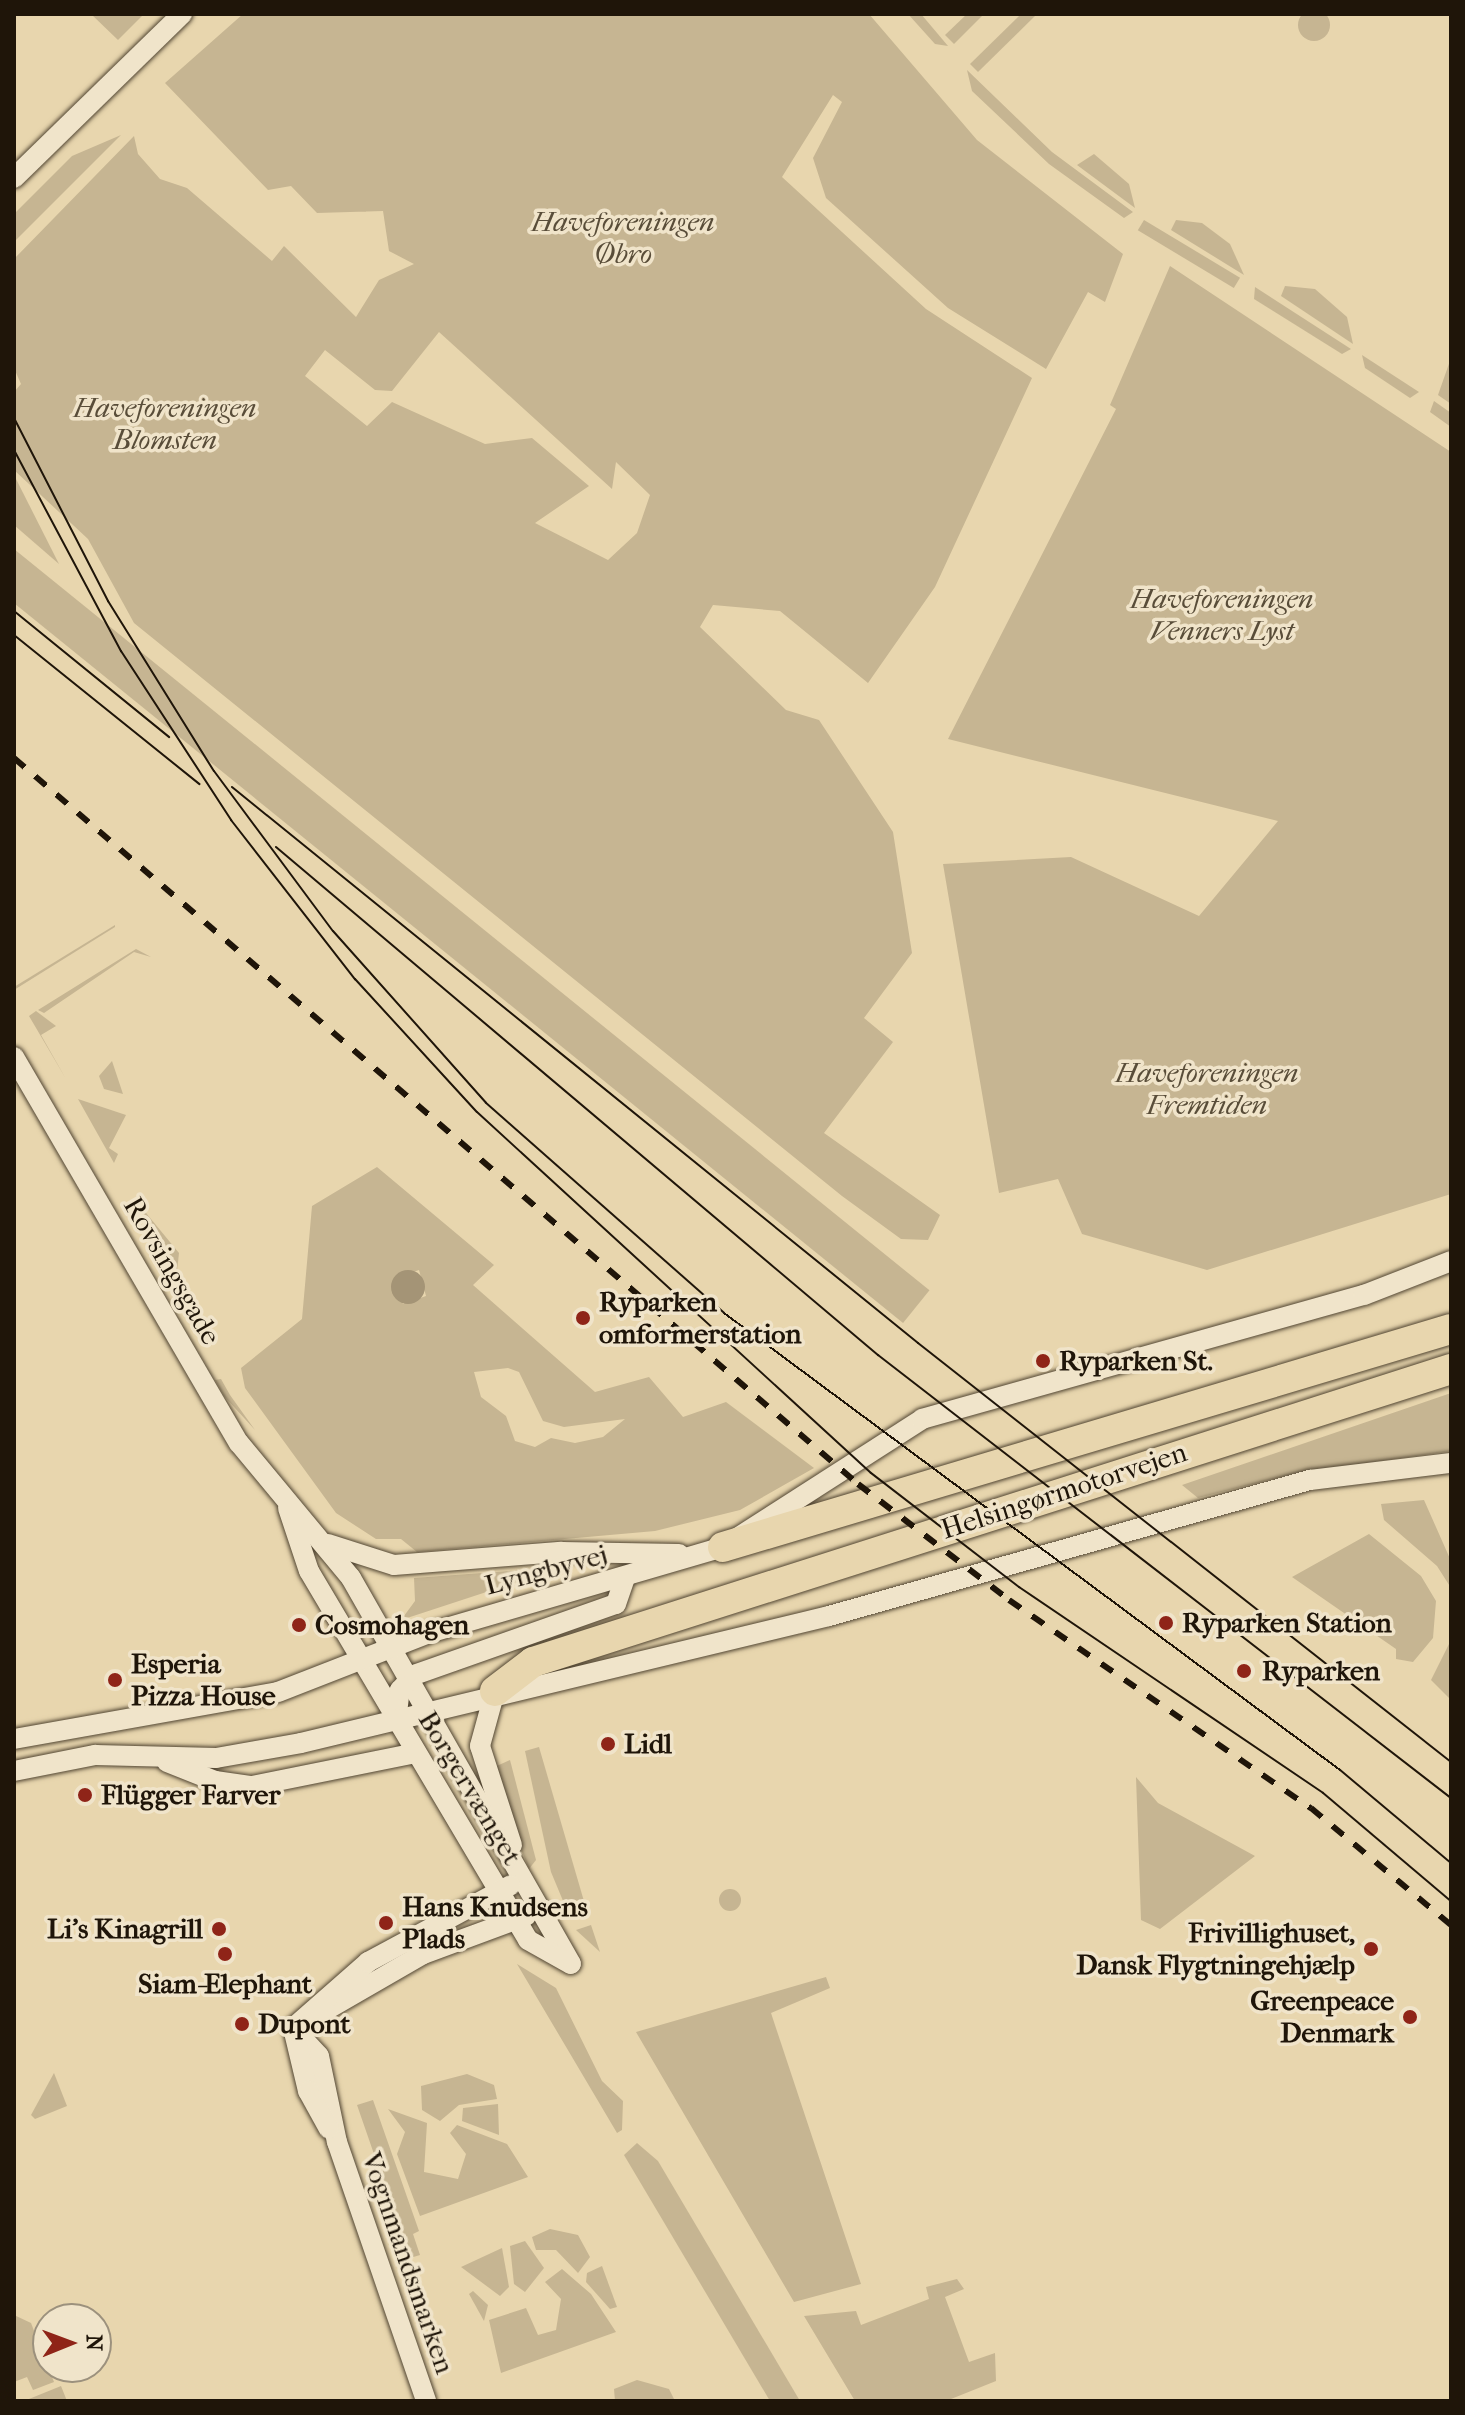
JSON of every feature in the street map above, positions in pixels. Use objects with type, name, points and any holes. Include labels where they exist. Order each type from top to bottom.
[{"type":"highway","points":[[709,1551],[1451,1329]]},
{"type":"highway","name":"Helsingørmotorvejen","points":[[495,1691],[533,1662],[1451,1369]]},
{"type":"street","points":[[14,178],[182,14]]},
{"type":"street","name":"Rovsingsgade","points":[[14,1057],[239,1443],[288,1508],[328,1544],[426,1712]]},
{"type":"street","name":"Lyngbyvej","points":[[14,1739],[225,1704],[391,1649],[709,1551],[922,1419],[1364,1295],[1451,1261]]},
{"type":"street","points":[[14,1771],[95,1755],[231,1757],[396,1721],[495,1691],[542,1689],[829,1616],[1310,1480],[1451,1463]]},
{"type":"street","name":"Rovsingsgade","points":[[288,1508],[309,1571],[361,1661]]},
{"type":"street","points":[[328,1544],[394,1565],[561,1552],[709,1551]]},
{"type":"street","points":[[396,1721],[408,1681],[616,1604],[625,1578]]},
{"type":"street","name":"Borgervænget","points":[[361,1661],[516,1920],[540,1952],[571,1964],[426,1712]]},
{"type":"street","points":[[293,2028],[368,1962],[522,1880],[480,1746],[495,1691]]},
{"type":"street","points":[[152,1756],[215,1781],[252,1786],[415,1753]]},
{"type":"street","points":[[293,2028],[423,1954],[539,1910]]},
{"type":"street","name":"Vognmandsmarken","points":[[293,2028],[308,2091],[337,2142],[426,2401]]},
{"type":"green space","points":[[1314,9],[1325,14],[1330,25],[1325,36],[1314,41],[1303,36],[1298,25],[1303,14]]},
{"type":"green space","points":[[91,14],[144,14],[118,40]]},
{"type":"green space","points":[[243,14],[869,14],[977,140],[1123,254],[1105,302],[1088,292],[1046,369],[948,308],[826,198],[813,158],[842,102],[833,95],[782,177],[926,309],[1032,378],[935,587],[868,683],[780,611],[713,605],[700,627],[786,710],[819,720],[893,832],[912,953],[864,1018],[893,1042],[824,1133],[940,1215],[928,1240],[901,1239],[842,1196],[134,623],[88,539],[14,470],[14,392],[21,384],[14,368],[14,259],[134,136],[138,154],[160,179],[187,188],[272,261],[284,246],[356,317],[379,280],[414,264],[389,251],[383,211],[317,213],[291,186],[268,190],[165,83]],"holes":[[[439,332],[612,489],[616,462],[650,495],[637,533],[608,560],[535,523],[589,486],[532,438],[485,444],[392,402],[367,426],[305,376],[325,350],[375,390],[392,391]]]},
{"type":"green space","points":[[908,14],[921,14],[948,46],[935,44]]},
{"type":"green space","points":[[967,14],[984,14],[954,44],[945,35]]},
{"type":"green space","points":[[1021,14],[1037,14],[978,72],[970,64]]},
{"type":"green space","points":[[967,70],[1052,152],[1133,212],[1124,218],[1049,164],[972,91]]},
{"type":"green space","points":[[121,135],[14,242],[14,214],[72,156]]},
{"type":"green space","points":[[1094,154],[1129,184],[1135,208],[1077,165]]},
{"type":"green space","points":[[1144,220],[1240,278],[1234,288],[1138,230]]},
{"type":"green space","points":[[1176,220],[1202,223],[1230,244],[1244,275],[1171,230]]},
{"type":"green space","points":[[1170,266],[1451,452],[1451,1194],[1207,1270],[1082,1234],[1058,1179],[999,1193],[943,864],[1071,857],[1199,916],[1278,821],[948,739],[1116,409],[1110,405]]},
{"type":"green space","points":[[1285,286],[1315,289],[1347,317],[1353,344],[1281,296]]},
{"type":"green space","points":[[1255,287],[1351,349],[1342,354],[1254,299]]},
{"type":"green space","points":[[1362,355],[1419,392],[1410,398],[1365,368]]},
{"type":"green space","points":[[1451,358],[1451,404],[1438,395]]},
{"type":"green space","points":[[1434,401],[1451,413],[1451,427],[1430,412]]},
{"type":"green space","points":[[14,475],[59,564],[14,525]]},
{"type":"green space","points":[[14,549],[929,1290],[903,1323],[14,603]]},
{"type":"green space","points":[[115,927],[14,990],[14,987]]},
{"type":"green space","points":[[136,949],[151,957],[134,952],[44,1013],[38,1010]]},
{"type":"green space","points":[[36,1011],[56,1026],[41,1035],[66,1079],[29,1016]]},
{"type":"green space","points":[[112,1061],[123,1094],[104,1089],[99,1076]]},
{"type":"green space","points":[[78,1099],[126,1115],[109,1148],[118,1154],[114,1163]]},
{"type":"green space","points":[[377,1167],[494,1265],[473,1285],[595,1392],[649,1377],[683,1417],[726,1402],[814,1468],[740,1510],[655,1531],[417,1552],[401,1539],[376,1539],[336,1513],[245,1388],[241,1368],[302,1319],[312,1206]],"holes":[[[419,1270],[426,1296],[403,1304],[393,1279]],[[508,1368],[519,1372],[543,1421],[564,1427],[625,1419],[603,1437],[575,1443],[551,1438],[535,1447],[515,1441],[506,1416],[481,1397],[474,1372]]]},
{"type":"green space","points":[[137,1202],[179,1253],[177,1271]]},
{"type":"green space","points":[[221,1379],[255,1430],[224,1396],[215,1380]]},
{"type":"green space","points":[[1451,1393],[1451,1451],[1296,1473],[1198,1498],[1182,1485]]},
{"type":"green space","points":[[1424,1500],[1451,1561],[1451,1588],[1437,1566],[1384,1520],[1381,1504]]},
{"type":"green space","points":[[1369,1534],[1421,1576],[1436,1601],[1433,1638],[1413,1662],[1396,1659],[1396,1649],[1292,1577]]},
{"type":"green space","points":[[563,1567],[401,1620],[415,1601],[414,1578]]},
{"type":"green space","points":[[1451,1640],[1451,1700],[1431,1680]]},
{"type":"green space","points":[[539,1747],[588,1915],[571,1920],[551,1872],[525,1751]]},
{"type":"green space","points":[[510,1760],[536,1860],[529,1869],[490,1769]]},
{"type":"green space","points":[[1136,1777],[1158,1803],[1255,1856],[1160,1929],[1141,1920]]},
{"type":"green space","points":[[730,1889],[738,1892],[741,1900],[738,1908],[730,1911],[722,1908],[719,1900],[722,1892]]},
{"type":"green space","points":[[591,1925],[600,1952],[576,1930]]},
{"type":"green space","points":[[517,1964],[556,1988],[602,2081],[623,2101],[622,2130],[617,2133]]},
{"type":"green space","points":[[826,1977],[830,1988],[771,2013],[861,2284],[794,2302],[636,2032]]},
{"type":"green space","points":[[54,2073],[67,2106],[35,2119],[31,2115]]},
{"type":"green space","points":[[467,2074],[494,2085],[497,2099],[459,2105],[440,2121],[422,2110],[421,2086]]},
{"type":"green space","points":[[373,2100],[419,2231],[413,2234],[420,2255],[410,2258],[357,2105]]},
{"type":"green space","points":[[498,2104],[499,2135],[462,2121],[463,2108]]},
{"type":"green space","points":[[388,2109],[427,2123],[424,2172],[458,2179],[466,2154],[450,2133],[457,2125],[507,2144],[528,2177],[420,2216],[397,2154],[405,2132]]},
{"type":"green space","points":[[637,2143],[658,2161],[800,2401],[770,2401],[624,2155]]},
{"type":"green space","points":[[550,2229],[578,2235],[590,2257],[578,2273],[556,2250],[536,2250],[532,2237]]},
{"type":"green space","points":[[525,2241],[544,2268],[525,2292],[514,2284],[510,2246]]},
{"type":"green space","points":[[502,2248],[509,2287],[500,2296],[461,2267]]},
{"type":"green space","points":[[602,2266],[617,2307],[610,2309],[586,2282],[587,2273]]},
{"type":"green space","points":[[562,2269],[591,2294],[616,2332],[501,2373],[489,2320],[526,2308],[538,2335],[556,2330],[561,2299],[545,2282]]},
{"type":"green space","points":[[957,2279],[964,2289],[945,2297],[969,2362],[995,2353],[996,2381],[946,2401],[855,2401],[804,2316],[856,2311],[861,2325],[929,2299],[926,2287]]},
{"type":"green space","points":[[473,2291],[488,2305],[484,2321],[469,2294]]},
{"type":"green space","points":[[14,2315],[32,2326],[32,2383],[51,2383],[33,2390],[27,2377],[14,2382]]},
{"type":"green space","points":[[637,2380],[669,2389],[675,2401],[615,2401],[614,2389]]},
{"type":"green space","points":[[61,2386],[67,2401],[24,2401]]},
{"type":"shaded area","points":[[408,1270],[420,1275],[425,1287],[420,1299],[408,1304],[396,1299],[391,1287],[396,1275]]},
{"type":"tram line","points":[[14,418],[108,601],[214,771],[333,931],[486,1103],[724,1313],[1340,1770],[1451,1863]]},
{"type":"tram line","points":[[14,450],[121,651],[231,820],[355,979],[477,1112],[871,1473],[1019,1587],[1323,1793],[1451,1901]]},
{"type":"tram line","points":[[14,611],[169,737]]},
{"type":"tram line","points":[[14,635],[199,784]]},
{"type":"tram line","points":[[232,787],[918,1343],[1451,1762]]},
{"type":"tram line","points":[[276,847],[878,1355],[1451,1798]]},
{"type":"railway","points":[[14,758],[858,1484],[1009,1600],[1311,1808],[1451,1925]]},
{"type":"place","name":"Ryparken omformerstation","points":[[583,1318]]},
{"type":"place","name":"Ryparken St.","points":[[1043,1361]]},
{"type":"place","name":"Ryparken Station","points":[[1166,1623]]},
{"type":"place","name":"Cosmohagen","points":[[299,1625]]},
{"type":"place","name":"Ryparken","points":[[1244,1671]]},
{"type":"place","name":"Esperia Pizza House","points":[[115,1680]]},
{"type":"place","name":"Lidl","points":[[608,1744]]},
{"type":"place","name":"Flügger Farver","points":[[85,1795]]},
{"type":"place","name":"Hans Knudsens Plads","points":[[386,1923]]},
{"type":"place","name":"Li's Kinagrill","points":[[219,1929]]},
{"type":"place","name":"Frivillighuset, Dansk Flygtningehjælp","points":[[1371,1949]]},
{"type":"place","name":"Siam-Elephant","points":[[225,1954]]},
{"type":"place","name":"Greenpeace Denmark","points":[[1410,2017]]},
{"type":"place","name":"Dupont","points":[[242,2024]]},
{"type":"park label","name":"Haveforeningen Øbro","points":[[623,238]]},
{"type":"park label","name":"Haveforeningen Blomsten","points":[[165,424]]},
{"type":"park label","name":"Haveforeningen Venners Lyst","points":[[1222,615]]},
{"type":"park label","name":"Haveforeningen Fremtiden","points":[[1207,1089]]}]
